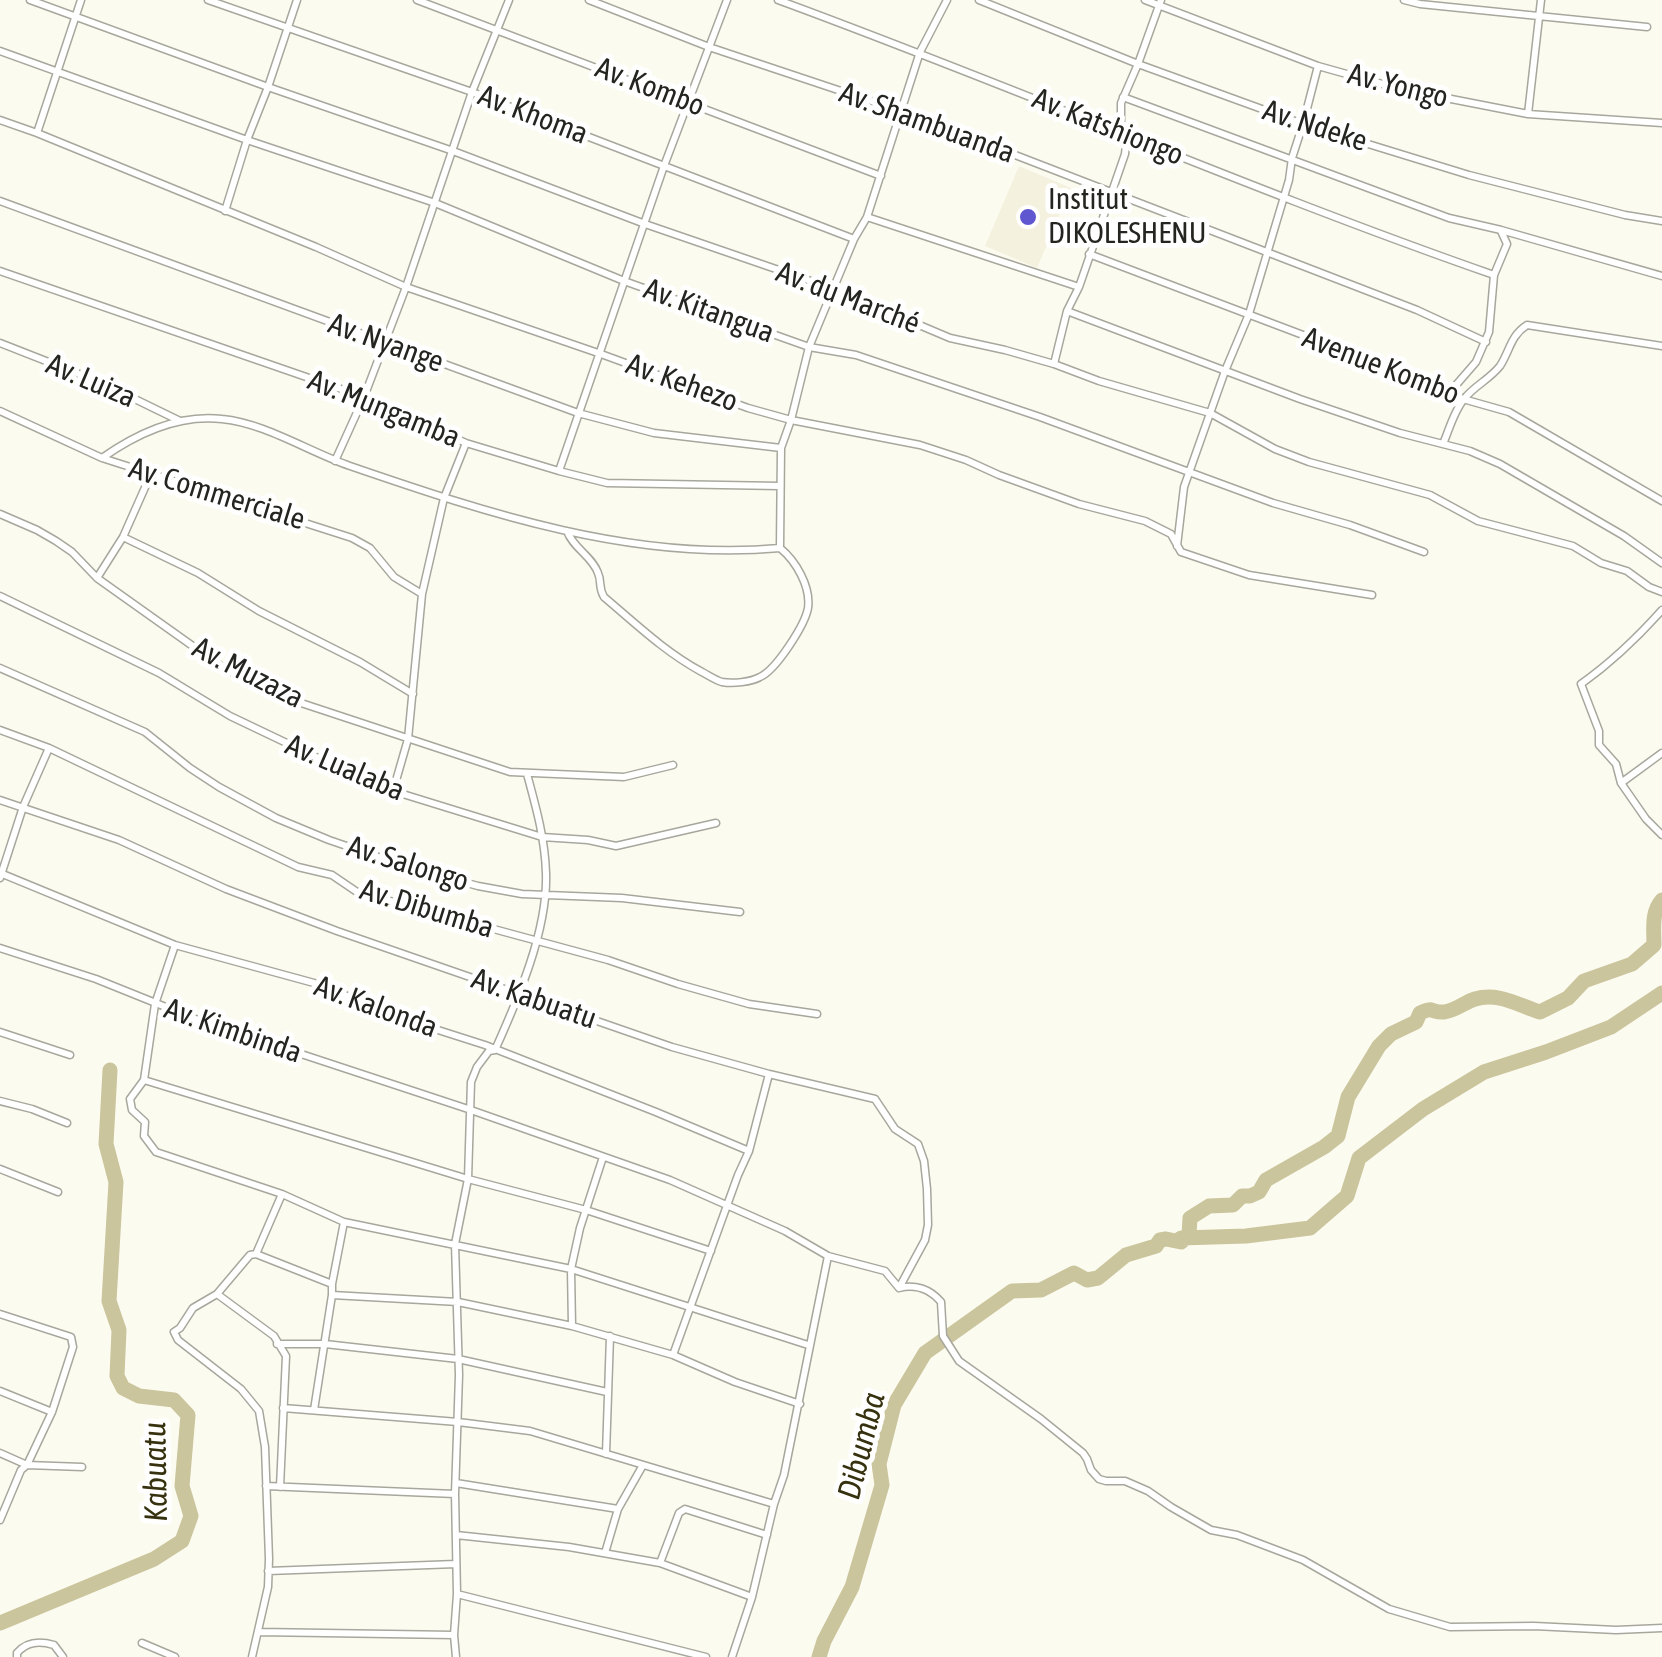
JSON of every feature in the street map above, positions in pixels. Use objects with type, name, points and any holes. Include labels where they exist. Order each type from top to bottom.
[{"type":"street","name":"Av. du Marché","points":[[30,0],[834,289],[950,338],[1005,350],[1210,412],[1275,449],[1430,495],[1478,521],[1572,546],[1662,592]]},
{"type":"street","points":[[37,133],[81,0]]},
{"type":"street","name":"Av. Khoma","points":[[208,0],[472,92],[854,239]]},
{"type":"street","points":[[225,212],[246,140],[297,0]]},
{"type":"street","name":"Av. Kombo","points":[[418,0],[881,176]]},
{"type":"street","points":[[335,461],[406,288],[472,92],[509,0]]},
{"type":"street","name":"Av. Shambuanda","points":[[589,0],[709,47],[902,111],[1416,310],[1486,342]]},
{"type":"street","points":[[560,470],[664,166],[727,0]]},
{"type":"street","name":"Av. Katshiongo","points":[[778,0],[1494,276]]},
{"type":"street","points":[[780,548],[781,448],[809,347],[854,239],[868,216],[920,52],[947,0]]},
{"type":"street","name":"Av. Ndeke","points":[[978,0],[1304,124],[1470,175],[1662,221]]},
{"type":"street","name":"Av. Yongo","points":[[1145,0],[1160,2],[1318,66],[1400,89],[1528,114],[1662,123]]},
{"type":"street","points":[[1404,0],[1647,27]]},
{"type":"street","points":[[1528,114],[1541,0]]},
{"type":"street","points":[[1054,364],[1067,311],[1125,154],[1120,113],[1123,97],[1160,2]]},
{"type":"street","name":"Av. Kitangua","points":[[0,51],[246,140],[436,203],[624,281],[809,347],[856,355],[1424,552]]},
{"type":"street","points":[[1177,546],[1184,487],[1249,314],[1290,180],[1292,158],[1318,66]]},
{"type":"street","points":[[1123,97],[1449,218],[1662,276]]},
{"type":"street","name":"Av. Kehezo","points":[[0,120],[316,247],[406,288],[748,408],[920,444],[1079,504],[1146,521],[1171,534],[1181,552],[1249,575],[1372,595]]},
{"type":"street","name":"Av. Nyange","points":[[0,201],[578,413],[654,433],[781,448]]},
{"type":"street","points":[[868,216],[1079,287]]},
{"type":"street","points":[[1450,392],[1476,362],[1486,342],[1494,276],[1507,244],[1501,230]]},
{"type":"street","name":"Avenue Kombo","points":[[1089,254],[1463,399],[1509,412],[1662,501]]},
{"type":"street","name":"Av. Mungamba","points":[[0,271],[364,397],[466,443],[607,483],[780,486]]},
{"type":"street","points":[[1067,311],[1400,433],[1470,451],[1500,464],[1624,536],[1662,564]]},
{"type":"street","points":[[1443,444],[1463,399],[1495,372],[1518,331],[1526,326],[1662,346]]},
{"type":"street","name":"Av. Luiza","points":[[0,343],[102,382],[180,421]]},
{"type":"street","name":"Av. Commerciale","points":[[0,410],[102,458],[352,538],[370,548],[394,577],[422,594]]},
{"type":"street","points":[[102,458],[130,438],[180,421],[220,418],[246,424],[335,461],[444,498],[567,532],[686,549],[780,548],[793,559],[807,592],[806,616],[788,646],[760,678],[734,683],[719,681],[673,656],[601,593],[598,572],[567,532]]},
{"type":"street","points":[[392,791],[408,740],[422,594],[444,498],[466,443]]},
{"type":"street","points":[[97,578],[123,537],[151,474]]},
{"type":"street","name":"Av. Muzaza","points":[[0,514],[56,541],[97,578],[224,668],[292,700],[510,772],[624,778],[673,765]]},
{"type":"street","points":[[123,537],[198,573],[259,611],[360,662],[413,694]]},
{"type":"street","name":"Av. Lualaba","points":[[0,596],[158,673],[230,716],[392,791],[542,837],[616,846],[716,823]]},
{"type":"street","points":[[1662,610],[1634,642],[1581,684],[1599,731],[1598,745],[1616,764],[1621,784],[1646,820],[1662,835]]},
{"type":"street","name":"Av. Salongo","points":[[0,668],[145,732],[190,768],[276,818],[408,867],[522,894],[655,901],[740,912]]},
{"type":"street","name":"Av. Dibumba","points":[[0,730],[49,748],[298,867],[332,875],[357,892],[608,960],[749,1004],[818,1014]]},
{"type":"street","points":[[1,875],[23,807],[49,748]]},
{"type":"street","points":[[1621,784],[1662,753]]},
{"type":"street","points":[[456,1657],[455,1244],[468,1179],[470,1082],[477,1066],[489,1051],[495,1050],[518,994],[536,942],[545,894],[542,837],[527,774]]},
{"type":"street","name":"Av. Kabuatu","points":[[0,800],[119,840],[226,889],[318,924],[672,1047],[874,1098],[895,1129],[918,1144],[924,1161],[928,1225],[925,1240],[899,1288]]},
{"type":"street","name":"Av. Kalonda","points":[[1,875],[175,945],[314,983],[656,1112],[748,1151]]},
{"type":"street","points":[[175,945],[155,1004],[144,1080],[130,1099],[135,1114],[145,1122],[144,1136],[152,1149],[282,1194],[344,1222],[571,1269],[808,1345]]},
{"type":"street","name":"Av. Kimbinda","points":[[0,948],[670,1180],[785,1231],[828,1256],[885,1271],[899,1288],[925,1290],[941,1302],[945,1339],[959,1361],[1082,1453],[1099,1478],[1106,1482],[1125,1481],[1211,1530],[1238,1535],[1303,1560],[1389,1609],[1450,1627],[1662,1628]]},
{"type":"street","points":[[0,1032],[70,1055]]},
{"type":"street","points":[[673,1355],[748,1151],[770,1074]]},
{"type":"street","points":[[144,1080],[468,1179],[586,1210],[711,1251]]},
{"type":"street","points":[[0,1102],[67,1123]]},
{"type":"street","points":[[572,1326],[571,1269],[603,1157]]},
{"type":"street","points":[[0,1169],[58,1192]]},
{"type":"street","points":[[256,1254],[282,1194]]},
{"type":"street","points":[[314,1410],[344,1222]]},
{"type":"street","points":[[252,1657],[268,1587],[265,1447],[259,1412],[248,1394],[178,1340],[174,1332],[193,1308],[217,1294],[250,1255],[332,1284]]},
{"type":"street","points":[[732,1657],[784,1475],[828,1256]]},
{"type":"street","points":[[217,1294],[274,1336],[286,1356],[280,1486]]},
{"type":"street","points":[[332,1294],[458,1302],[572,1326],[673,1355],[800,1404]]},
{"type":"street","points":[[0,1314],[72,1337],[73,1347],[52,1412],[0,1520]]},
{"type":"street","points":[[606,1454],[610,1336]]},
{"type":"street","points":[[277,1344],[325,1344],[458,1359],[607,1392]]},
{"type":"street","points":[[0,1391],[52,1412]]},
{"type":"street","points":[[283,1408],[530,1431],[774,1504]]},
{"type":"street","points":[[0,1453],[27,1466],[82,1467]]},
{"type":"street","points":[[605,1553],[618,1508],[642,1465]]},
{"type":"street","points":[[456,1484],[618,1508]]},
{"type":"street","points":[[266,1486],[455,1494]]},
{"type":"street","points":[[660,1563],[679,1513],[685,1509],[767,1535]]},
{"type":"street","points":[[456,1535],[660,1563],[752,1597]]},
{"type":"street","points":[[268,1571],[456,1564]]},
{"type":"street","points":[[457,1594],[706,1657]]},
{"type":"street","points":[[259,1632],[454,1635]]},
{"type":"street","points":[[17,1657],[26,1645],[45,1642],[54,1645],[63,1657]]},
{"type":"street","points":[[142,1644],[176,1657]]},
{"type":"shaded area","name":"Institut DIKOLESHENU","points":[[1019,166],[1071,188],[1037,268],[985,246]]},
{"type":"waterway","name":"Dibumba","points":[[819,1657],[852,1587],[882,1485],[879,1464],[894,1405],[925,1353],[1012,1291],[1041,1290],[1074,1273],[1087,1280],[1098,1278],[1126,1255],[1156,1246],[1160,1240],[1181,1242],[1189,1235],[1190,1218],[1209,1206],[1233,1205],[1242,1196],[1259,1192],[1266,1180],[1338,1136],[1348,1097],[1379,1046],[1391,1034],[1416,1022],[1420,1013],[1448,1011],[1483,997],[1508,1000],[1540,1012],[1568,998],[1584,981],[1632,964],[1654,945],[1655,916],[1662,900]]},
{"type":"waterway","points":[[1181,1238],[1246,1236],[1310,1228],[1347,1196],[1359,1158],[1423,1109],[1484,1072],[1611,1027],[1662,993]]},
{"type":"waterway","name":"Kabuatu","points":[[0,1623],[154,1559],[182,1541],[191,1516],[182,1486],[188,1415],[174,1400],[139,1396],[123,1388],[117,1376],[119,1330],[109,1301],[116,1182],[106,1144],[110,1070]]},
{"type":"place","name":"Institut DIKOLESHENU","points":[[1028,217]]}]
